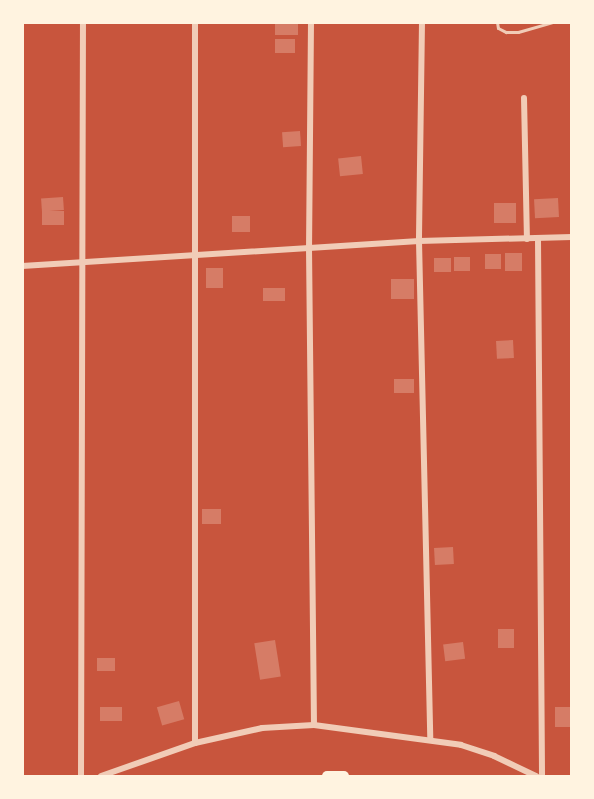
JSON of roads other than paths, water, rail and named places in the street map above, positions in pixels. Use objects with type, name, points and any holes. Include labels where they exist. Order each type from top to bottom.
[{"type":"highway","points":[[327,777],[344,777]]},
{"type":"street","points":[[81,777],[83,22]]},
{"type":"street","points":[[195,22],[193,254],[195,743]]},
{"type":"street","points":[[311,22],[309,248],[315,725]]},
{"type":"street","points":[[422,22],[419,241],[430,739]]},
{"type":"street","points":[[525,98],[527,239]]},
{"type":"street","points":[[22,266],[419,241],[572,237]]},
{"type":"street","points":[[538,239],[542,777]]},
{"type":"street","points":[[101,777],[195,743],[262,728],[315,725],[461,745],[483,752],[536,777]]},
{"type":"lane","points":[[497,22],[498,28],[506,32],[518,32],[552,22]]}]
